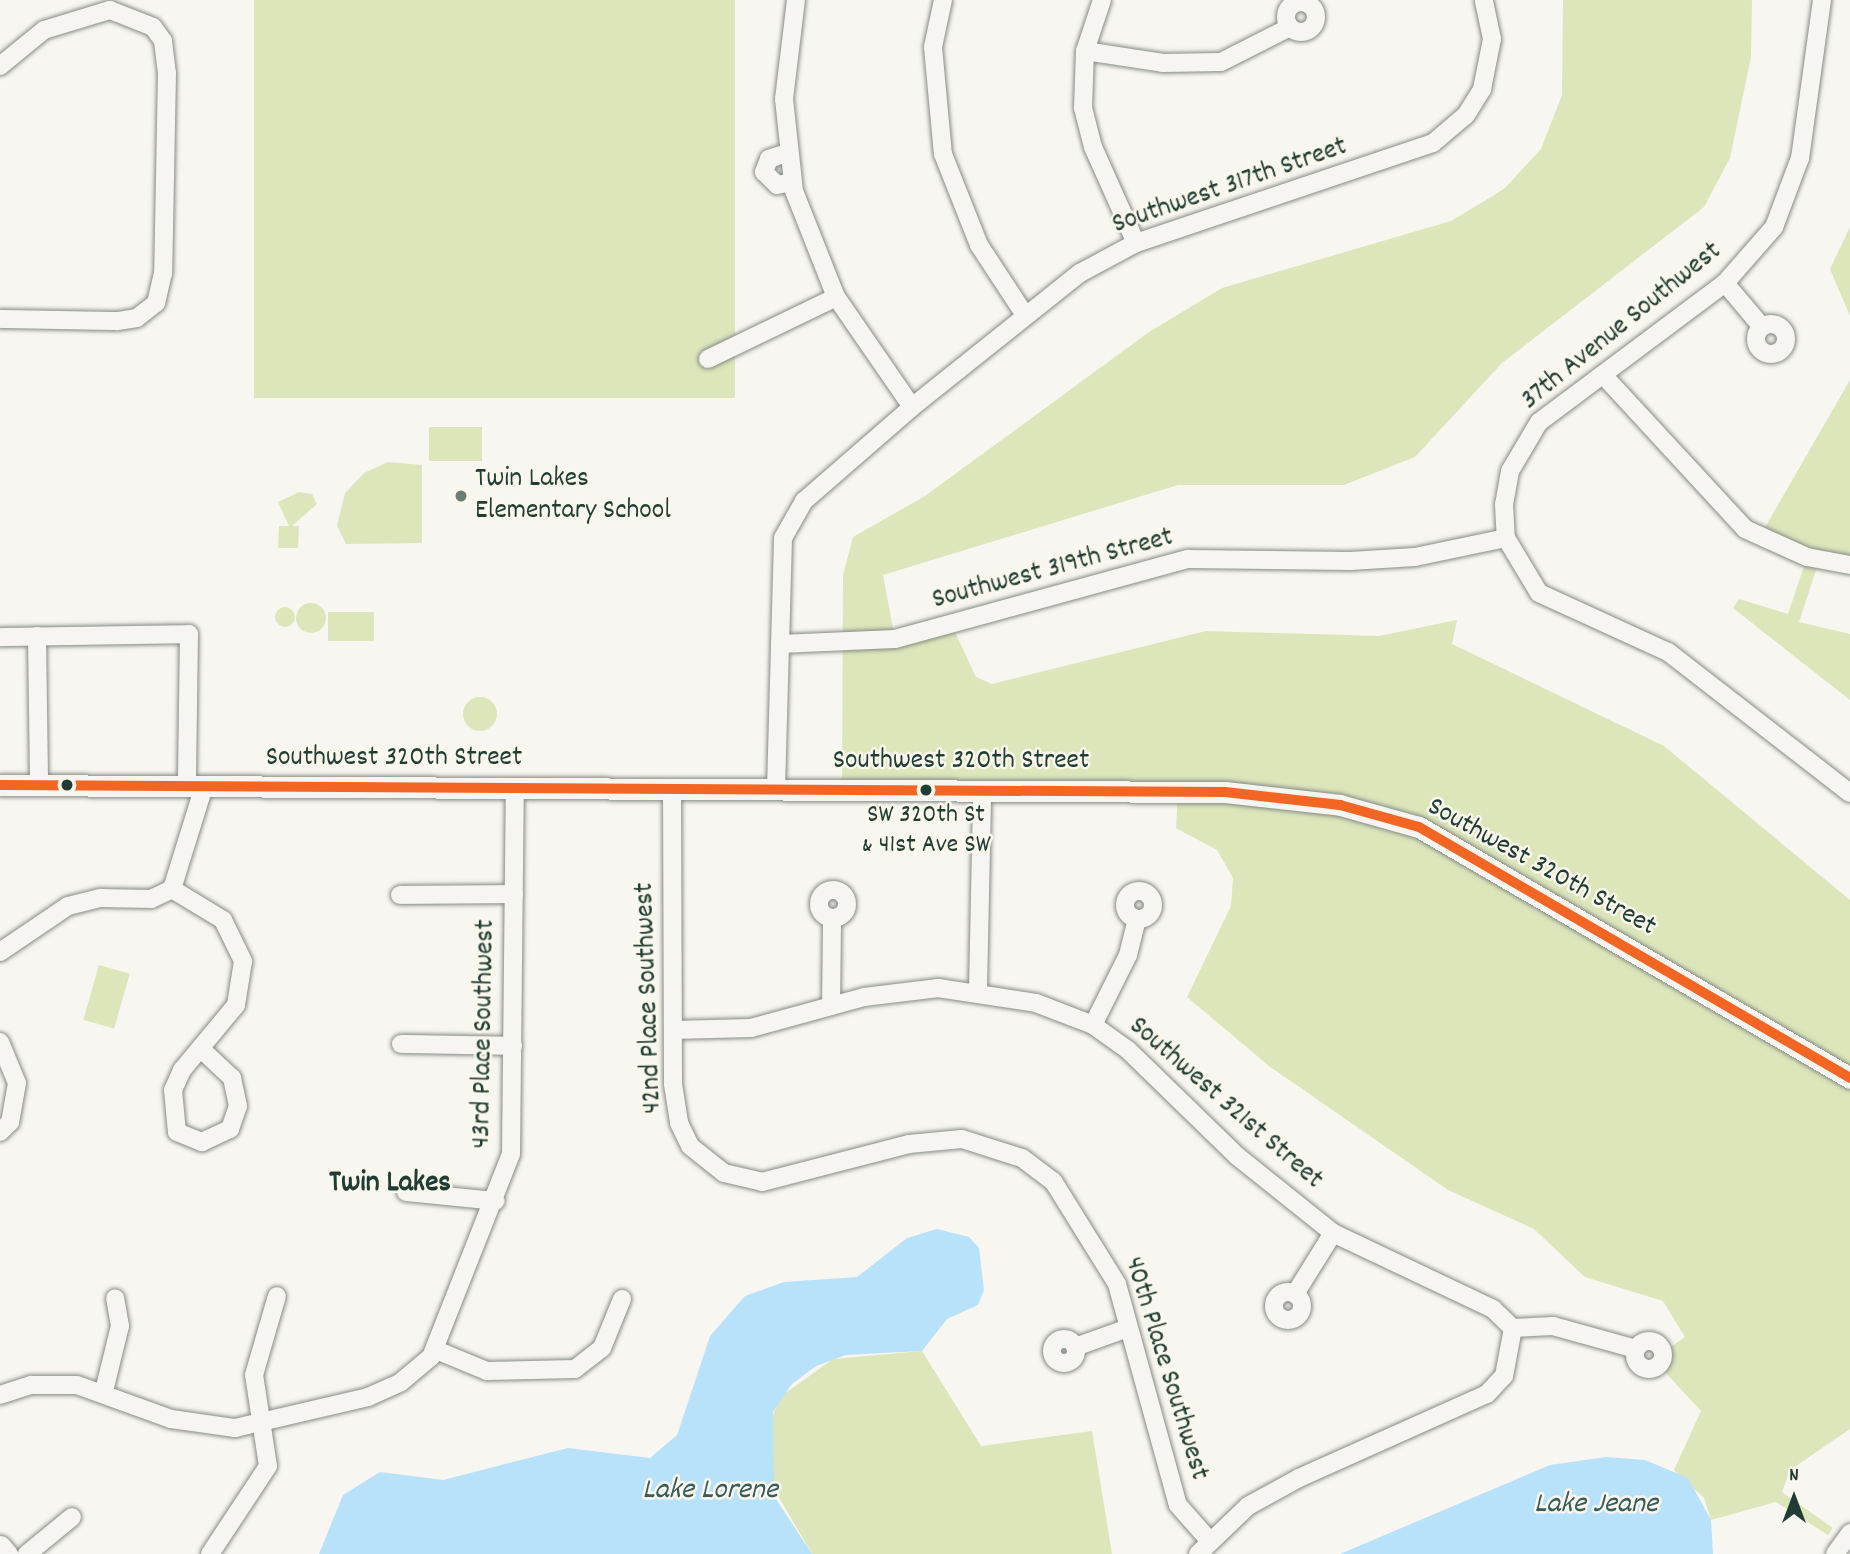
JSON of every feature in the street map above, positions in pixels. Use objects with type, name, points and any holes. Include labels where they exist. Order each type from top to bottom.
[{"type":"main road","name":"Southwest 320th Street","points":[[0,785],[1273,795],[1419,827],[1850,1078]]},
{"type":"main road","points":[[0,1546],[7,1554]]},
{"type":"street","points":[[796,0],[784,99],[792,182],[836,297],[912,407]]},
{"type":"street","points":[[943,0],[933,47],[943,153],[979,245],[1025,315]]},
{"type":"street","points":[[1102,0],[1085,51],[1083,108],[1093,147],[1136,243]]},
{"type":"street","name":"Southwest 317th Street","points":[[776,789],[780,567],[792,517],[859,447],[1080,274],[1136,243],[1433,143],[1474,105],[1489,70],[1492,39],[1485,0]]},
{"type":"street","name":"37th Avenue Southwest","points":[[1506,538],[1504,504],[1521,445],[1539,422],[1725,283],[1761,246],[1786,201],[1807,123],[1822,0]]},
{"type":"street","points":[[0,65],[44,30],[124,6],[153,27],[167,61],[163,273],[153,308],[117,321],[0,319]]},
{"type":"street","points":[[1085,51],[1163,64],[1221,62],[1290,27]]},
{"type":"street","points":[[788,153],[769,159],[764,172],[777,185],[792,182]]},
{"type":"street","points":[[1725,283],[1762,327]]},
{"type":"street","points":[[708,359],[836,297]]},
{"type":"street","points":[[1604,376],[1745,530],[1800,554],[1850,565]]},
{"type":"street","points":[[1506,538],[1528,578],[1557,607],[1668,652],[1850,793]]},
{"type":"street","name":"Southwest 319th Street","points":[[780,644],[895,639],[1188,559],[1350,561],[1415,556],[1506,538]]},
{"type":"street","points":[[0,637],[189,634],[196,786],[172,889]]},
{"type":"street","points":[[37,636],[39,785]]},
{"type":"street","name":"43rd Place Southwest","points":[[436,1350],[496,1200],[511,1154],[515,788]]},
{"type":"street","name":"42nd Place Southwest","points":[[672,789],[674,1099],[683,1135],[705,1161],[737,1178],[774,1182],[932,1140]]},
{"type":"street","points":[[978,990],[982,791]]},
{"type":"street","points":[[0,952],[68,906],[101,898],[151,899],[172,889]]},
{"type":"street","points":[[172,889],[215,912],[241,950],[236,1005],[178,1076],[172,1109],[181,1136],[202,1142],[230,1129],[238,1105],[232,1078],[201,1049]]},
{"type":"street","points":[[400,895],[514,894]]},
{"type":"street","points":[[831,1006],[832,919]]},
{"type":"street","points":[[1093,1025],[1128,955],[1137,919]]},
{"type":"street","name":"Southwest 321st Street","points":[[673,1030],[751,1028],[831,1006],[937,988],[978,990],[1093,1025],[1333,1233],[1493,1309],[1513,1328]]},
{"type":"street","points":[[0,1042],[17,1083],[10,1122],[0,1132]]},
{"type":"street","points":[[401,1044],[513,1046]]},
{"type":"street","name":"40th Place Southwest","points":[[932,1140],[993,1148],[1053,1181],[1100,1248],[1128,1328],[1178,1505],[1203,1547]]},
{"type":"street","points":[[406,1192],[496,1200]]},
{"type":"street","points":[[1295,1294],[1333,1233]]},
{"type":"street","points":[[210,1554],[266,1470],[255,1363],[277,1296]]},
{"type":"street","points":[[104,1391],[120,1326],[115,1298]]},
{"type":"street","points":[[0,1395],[54,1383],[104,1391],[171,1419],[221,1428],[262,1424],[387,1390],[436,1350],[487,1371],[575,1369],[602,1348],[622,1299]]},
{"type":"street","points":[[1203,1547],[1248,1506],[1300,1478],[1487,1394],[1504,1376],[1513,1328],[1553,1326],[1636,1349]]},
{"type":"street","points":[[1075,1347],[1128,1328]]},
{"type":"street","points":[[26,1554],[72,1517]]},
{"type":"green space","points":[[254,0],[735,0],[735,398],[254,398]]},
{"type":"green space","points":[[1563,0],[1752,0],[1751,57],[1730,158],[1704,207],[1502,363],[1415,457],[1344,485],[1178,485],[883,575],[895,639],[952,626],[976,677],[992,684],[1206,631],[1379,636],[1457,620],[1452,644],[1664,746],[1850,900],[1850,1429],[1790,1470],[1782,1492],[1833,1528],[1828,1535],[1776,1502],[1711,1520],[1704,1498],[1674,1470],[1701,1411],[1664,1371],[1671,1347],[1685,1337],[1663,1301],[1585,1277],[1534,1229],[1448,1190],[1269,1066],[1187,997],[1231,906],[1233,878],[1217,850],[1176,828],[1178,792],[842,790],[843,575],[853,537],[925,496],[1149,332],[1222,288],[1451,221],[1504,189],[1541,149],[1562,95]]},
{"type":"green space","points":[[1850,227],[1850,316],[1830,269]]},
{"type":"green space","points":[[1850,380],[1850,565],[1819,561],[1799,622],[1850,634],[1850,700],[1733,608],[1739,599],[1788,614],[1807,557],[1760,536]]},
{"type":"green space","points":[[429,427],[482,427],[482,461],[429,461]]},
{"type":"green space","points":[[388,462],[422,465],[422,543],[346,544],[337,526],[345,493],[364,473]]},
{"type":"green space","points":[[299,492],[312,494],[317,504],[292,526],[299,526],[298,548],[278,548],[279,526],[289,526],[278,502]]},
{"type":"green space","points":[[311,603],[317,604],[325,612],[325,624],[317,632],[311,633],[305,632],[297,624],[296,618],[297,612],[305,604]]},
{"type":"green space","points":[[281,607],[289,607],[295,617],[289,627],[281,627],[275,621],[275,613]]},
{"type":"green space","points":[[328,612],[374,612],[374,641],[328,641]]},
{"type":"green space","points":[[480,697],[492,702],[497,714],[492,726],[480,731],[468,726],[463,714],[468,702]]},
{"type":"green space","points":[[99,965],[130,974],[114,1029],[83,1020]]},
{"type":"green space","points":[[922,1351],[981,1446],[1092,1431],[1112,1554],[812,1554],[770,1482],[769,1426],[780,1397],[833,1359]]},
{"type":"water","name":"Lake Lorene","points":[[937,1229],[969,1237],[979,1248],[984,1290],[978,1305],[947,1319],[922,1351],[846,1355],[816,1366],[792,1384],[773,1412],[774,1496],[812,1554],[319,1554],[343,1495],[380,1472],[443,1480],[568,1448],[650,1458],[677,1435],[710,1336],[745,1296],[784,1282],[857,1277],[907,1238]]},
{"type":"water","name":"Lake Jeane","points":[[1606,1457],[1645,1460],[1688,1478],[1711,1520],[1713,1554],[1340,1554],[1550,1465]]},
{"type":"transit line","points":[[0,785],[1225,792],[1340,805],[1419,827],[1850,1078]]},
{"type":"place","name":"Twin Lakes Elementary School","points":[[461,496]]},
{"type":"place","name":"SW 320th St & 41st Ave SW","points":[[926,790]]},
{"type":"district","name":"Twin Lakes","points":[[390,1185]]}]
